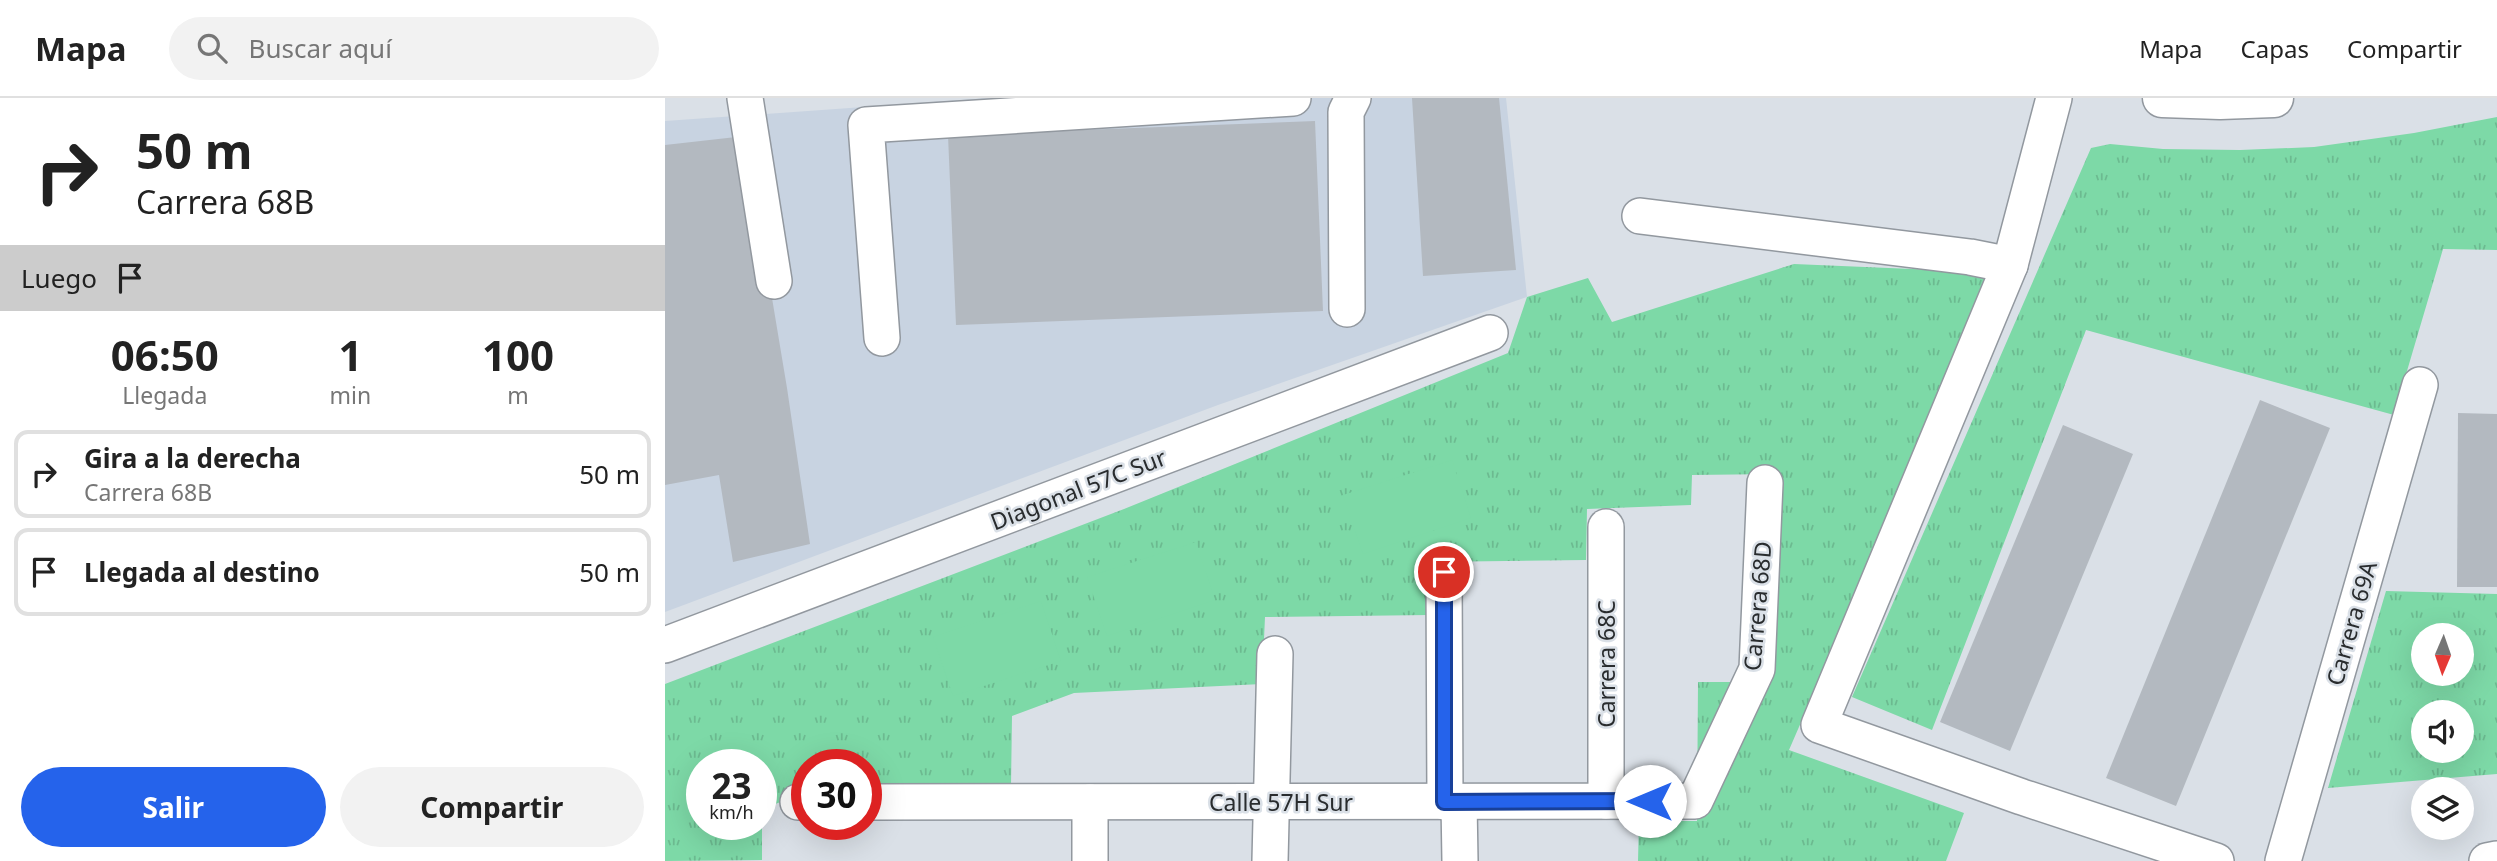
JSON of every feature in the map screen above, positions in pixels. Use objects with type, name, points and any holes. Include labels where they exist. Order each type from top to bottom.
[{"type":"highway","points":[[2162,98],[2274,98]]},
{"type":"street","points":[[745,98],[774,281]]},
{"type":"street","points":[[881,338],[866,125],[1294,98],[1350,105],[1347,309]]},
{"type":"street","points":[[2054,98],[2010,265],[1819,725],[2022,797],[2216,861]]},
{"type":"street","points":[[1640,216],[1970,257],[2010,265]]},
{"type":"street","name":"Diagonal 57C Sur","points":[[665,645],[1490,333]]},
{"type":"street","name":"Carrera 69A","points":[[2283,861],[2420,384]]},
{"type":"street","name":"Carrera 68D","points":[[1695,801],[1757,669],[1765,483]]},
{"type":"street","name":"Carrera 68C","points":[[1606,527],[1606,801]]},
{"type":"street","points":[[1444,572],[1452,802],[1460,861]]},
{"type":"street","points":[[1270,861],[1275,654]]},
{"type":"street","name":"Calle 57H Sur","points":[[882,803],[1695,801]]},
{"type":"street","points":[[1090,802],[1090,861]]},
{"type":"street","points":[[2487,861],[2497,859]]},
{"type":"shaded area","points":[[990,98],[1506,98],[1527,297],[1218,405],[665,612],[665,121]]},
{"type":"green space","points":[[2497,117],[2497,250],[2443,249],[2394,415],[2086,330],[1932,730],[1852,697],[2091,148],[2110,144],[2163,149],[2314,147],[2414,133]]},
{"type":"green space","points":[[1794,264],[1936,270],[1994,277],[1789,750],[1964,813],[1946,861],[1638,861],[1639,821],[1697,821],[1698,682],[1763,682],[1777,474],[1692,475],[1691,505],[1587,509],[1586,560],[1428,562],[1429,615],[1265,617],[1262,684],[1074,693],[1012,716],[1011,786],[882,788],[882,749],[791,749],[791,798],[777,803],[777,749],[686,749],[686,840],[762,840],[762,860],[665,861],[665,684],[1124,509],[1508,353],[1527,297],[1588,278],[1612,322]]},
{"type":"green space","points":[[1452,460],[1471,518],[1363,554],[1343,495]]},
{"type":"green space","points":[[1196,542],[1215,600],[1107,636],[1087,577]]},
{"type":"green space","points":[[2386,591],[2497,594],[2497,774],[2411,777],[2411,781],[2328,788]]},
{"type":"green space","points":[[1041,601],[1061,661],[953,696],[933,637]]},
{"type":"building","points":[[1412,98],[1499,98],[1516,270],[1423,276]]},
{"type":"building","points":[[1315,121],[1323,311],[956,325],[948,135]]},
{"type":"building","points":[[745,136],[810,544],[733,562],[719,475],[665,485],[665,145]]},
{"type":"building","points":[[2260,400],[2330,428],[2176,806],[2106,778]]},
{"type":"building","points":[[2458,413],[2497,414],[2497,587],[2457,587]]},
{"type":"building","points":[[2063,425],[2133,454],[2010,751],[1940,722]]},
{"type":"route","points":[[1444,572],[1444,802],[1650,801]]}]
